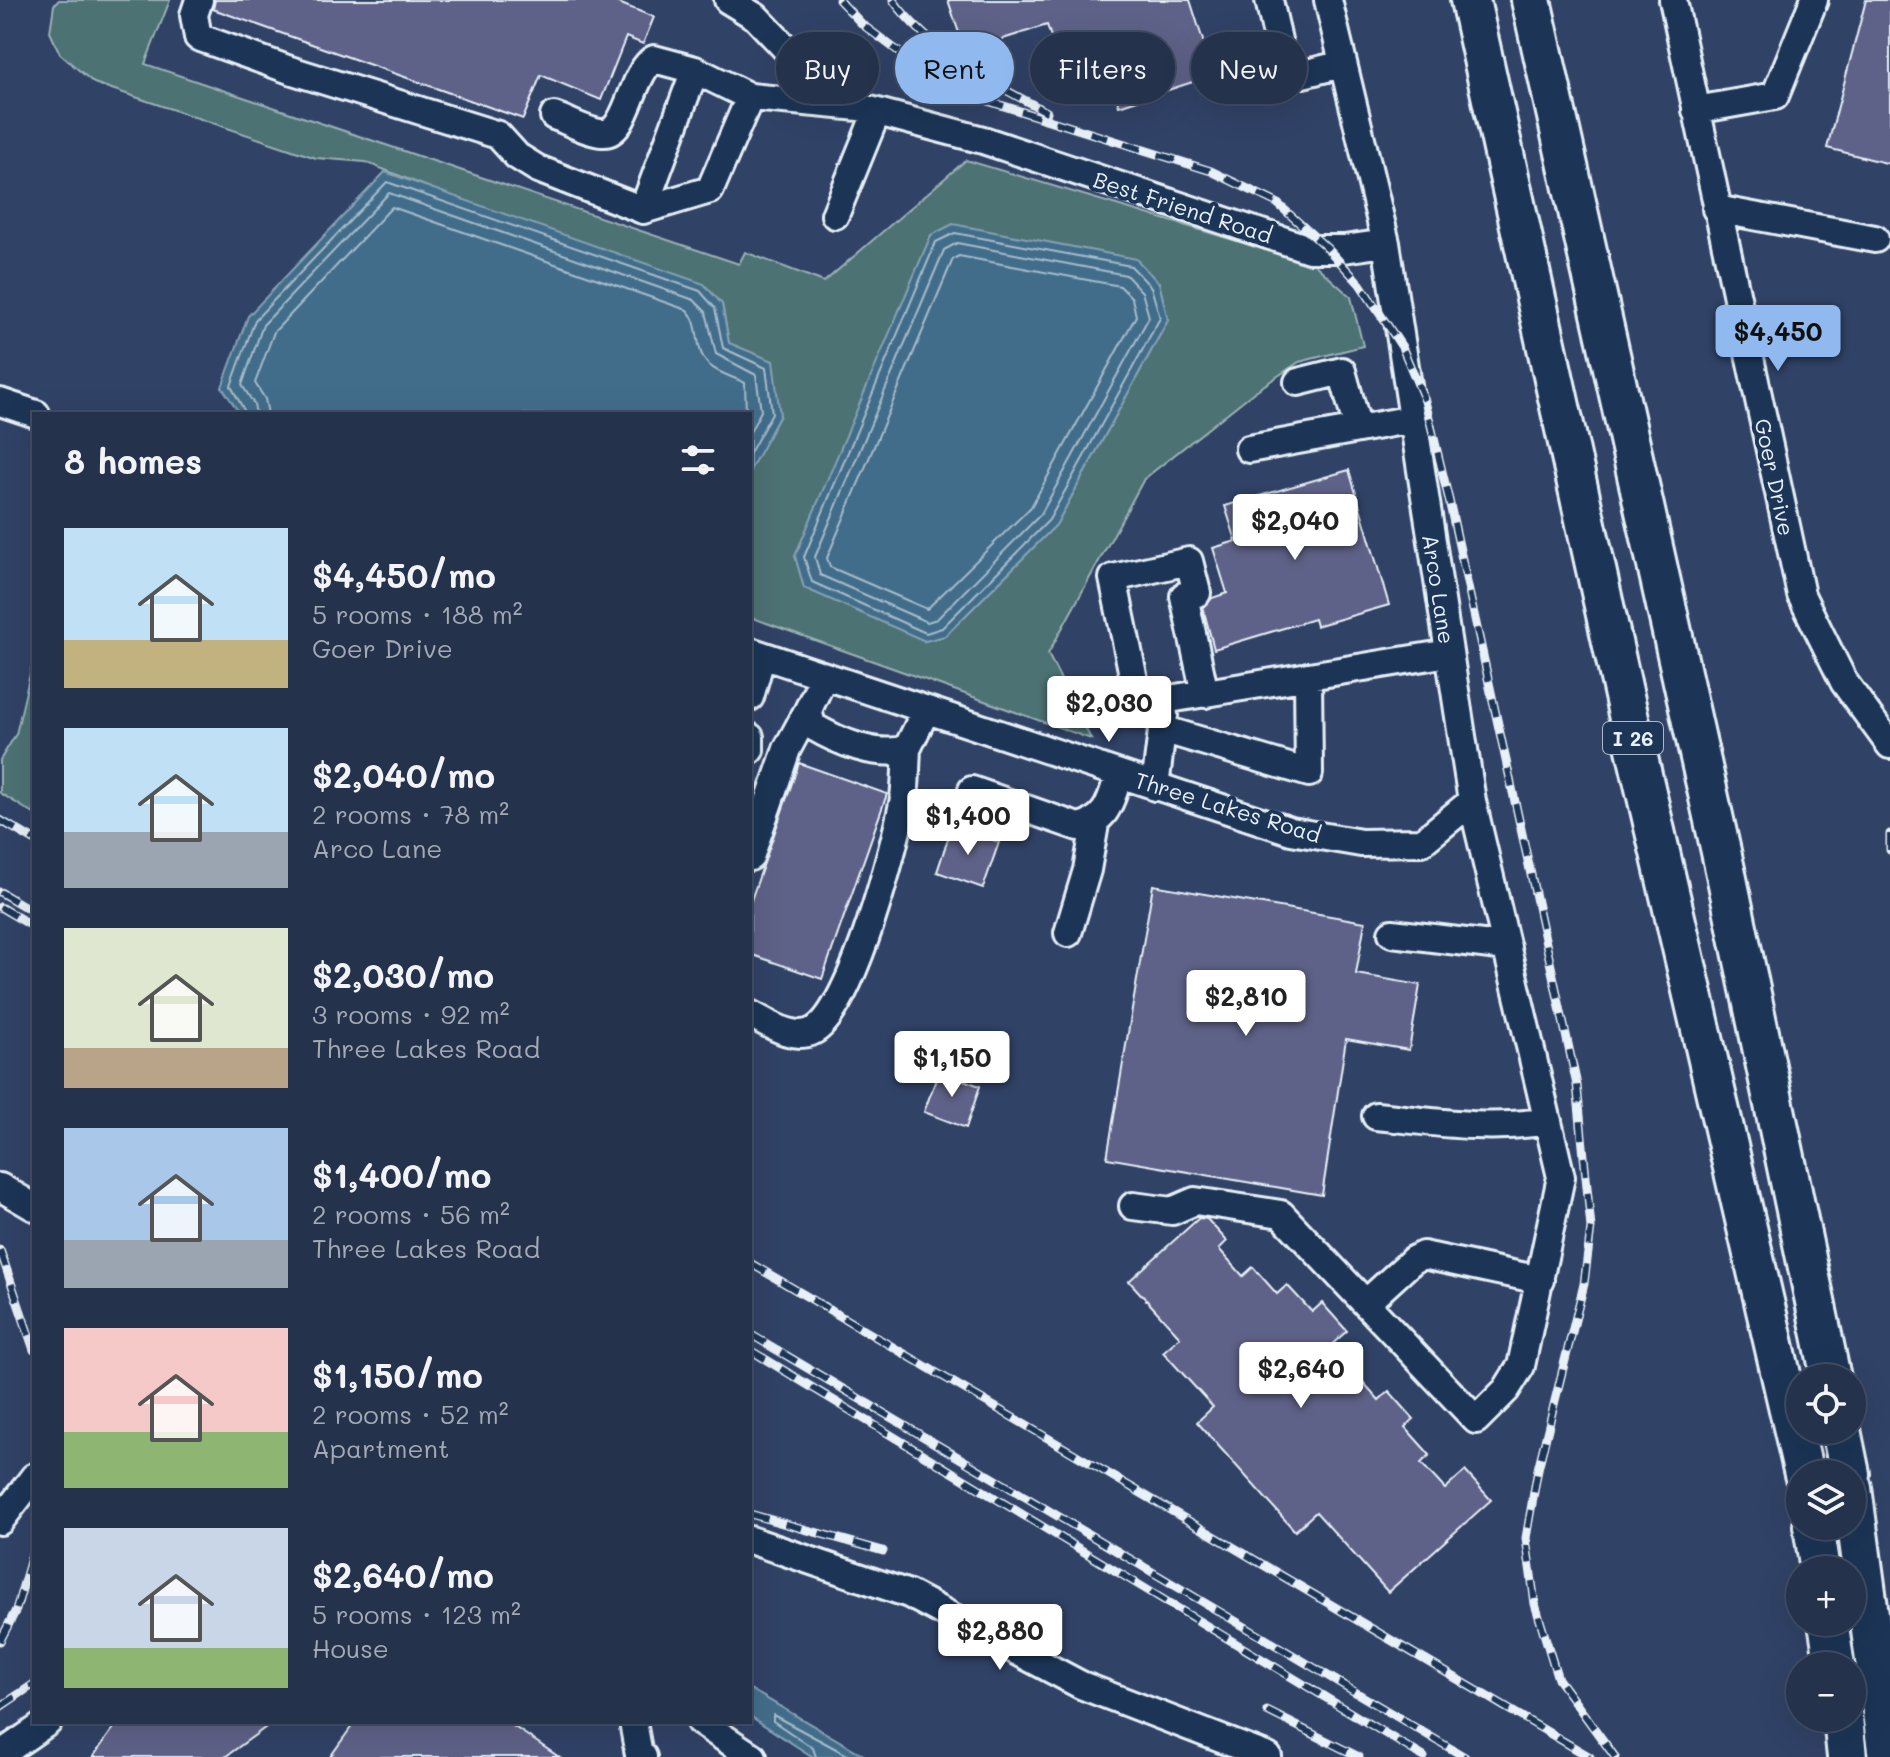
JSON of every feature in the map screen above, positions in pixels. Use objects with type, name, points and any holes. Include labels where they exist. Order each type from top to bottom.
[{"type":"highway","name":"I 26","points":[[1470,0],[1633,738],[1801,1460]]},
{"type":"highway","name":"I 26","points":[[1531,0],[1726,874],[1828,1364]]},
{"type":"highway","points":[[1543,0],[1570,179]]},
{"type":"highway","points":[[1859,1540],[1887,1750]]},
{"type":"street","points":[[199,0],[194,15],[198,37],[498,135],[517,156],[538,169],[643,210],[710,190],[750,97],[695,70],[654,59],[637,78],[622,121],[609,132],[554,116]]},
{"type":"street","points":[[728,0],[756,17],[792,55],[868,110],[835,215]]},
{"type":"street","points":[[1269,0],[1282,58],[1303,74],[1343,64]]},
{"type":"street","name":"Arco Lane","points":[[1328,0],[1386,243],[1472,801],[1561,1177],[1540,1280]]},
{"type":"street","name":"Goer Drive","points":[[1673,0],[1801,595],[1844,682],[1890,745]]},
{"type":"street","points":[[1696,110],[1775,96],[1814,0]]},
{"type":"street","points":[[643,210],[695,70]]},
{"type":"street","name":"Best Friend Road","points":[[750,97],[868,110],[983,140],[1309,249],[1344,249],[1386,243]]},
{"type":"street","points":[[1716,209],[1875,239]]},
{"type":"street","points":[[1298,382],[1342,371],[1358,429]]},
{"type":"street","points":[[0,402],[32,413]]},
{"type":"street","points":[[1249,449],[1413,419]]},
{"type":"street","points":[[1205,694],[1184,596],[1197,593],[1189,561],[1113,578],[1139,704],[1205,694],[1449,653]]},
{"type":"street","points":[[752,682],[756,653]]},
{"type":"street","name":"Three Lakes Road","points":[[756,653],[1291,831],[1361,843],[1422,842],[1472,801]]},
{"type":"street","points":[[752,851],[787,749],[824,676]]},
{"type":"street","points":[[1162,729],[1309,773],[1308,676]]},
{"type":"street","points":[[1155,787],[1166,699]]},
{"type":"street","points":[[808,710],[812,726],[829,736],[889,755],[907,749]]},
{"type":"street","points":[[752,1015],[789,1033],[813,1031],[835,1010],[858,959],[896,835],[904,795],[907,749],[926,710]]},
{"type":"street","points":[[1068,933],[1087,870],[1095,824],[1108,809],[1119,774]]},
{"type":"street","points":[[972,790],[1078,827],[1095,824]]},
{"type":"street","points":[[1392,933],[1507,947]]},
{"type":"street","points":[[1376,1116],[1476,1126],[1514,1127],[1548,1121]]},
{"type":"street","points":[[0,1187],[32,1206]]},
{"type":"street","points":[[1133,1206],[1172,1211],[1195,1201],[1281,1214],[1476,1420],[1506,1390],[1521,1366],[1540,1280],[1423,1255],[1413,1260],[1366,1303]]},
{"type":"street","points":[[0,1521],[32,1480]]},
{"type":"street","points":[[752,1541],[909,1594],[1081,1685],[1268,1757]]},
{"type":"street","points":[[0,1755],[45,1724]]},
{"type":"street","points":[[633,1724],[641,1756]]},
{"type":"street","points":[[703,1724],[753,1757]]},
{"type":"green space","points":[[59,0],[170,0],[145,64],[739,264],[745,252],[824,282],[966,160],[1314,264],[1351,297],[1363,346],[1299,362],[1254,392],[1144,479],[1048,654],[1091,739],[752,618],[752,466],[780,415],[729,343],[722,304],[365,162],[316,158],[94,83],[60,54],[50,32],[54,5]],"holes":[[[1159,283],[1168,320],[1056,525],[945,636],[925,641]]]},
{"type":"green space","points":[[32,666],[32,813],[0,793],[0,760],[16,734]]},
{"type":"water","points":[[385,172],[704,284],[722,304],[729,343],[773,361],[780,415],[752,466],[752,412],[239,412],[222,387],[248,316]]},
{"type":"water","points":[[953,224],[1136,259],[1159,283],[1168,320],[1056,525],[945,636],[925,641],[804,588],[795,556],[931,235]]},
{"type":"water","points":[[752,1690],[867,1757],[813,1757],[752,1717]]},
{"type":"building","points":[[215,0],[611,0],[654,17],[643,44],[626,37],[601,100],[541,75],[523,119],[213,9]]},
{"type":"building","points":[[948,0],[1190,0],[1200,32],[1191,32],[1191,83],[1175,88],[1175,32],[1049,32],[1047,25],[1014,35],[1014,32],[959,32]]},
{"type":"building","points":[[1866,0],[1890,0],[1890,164],[1827,148]]},
{"type":"building","points":[[1349,470],[1389,605],[1316,626],[1314,619],[1214,649],[1203,608],[1212,598],[1227,593],[1213,548],[1236,541],[1225,506]]},
{"type":"building","points":[[799,763],[887,794],[822,979],[752,955],[752,897]]},
{"type":"building","points":[[952,826],[999,842],[983,888],[937,872]]},
{"type":"building","points":[[1153,885],[1365,922],[1356,974],[1420,985],[1409,1050],[1346,1039],[1322,1195],[1107,1158]]},
{"type":"building","points":[[939,1071],[980,1086],[966,1128],[924,1112]]},
{"type":"building","points":[[1199,1218],[1207,1219],[1227,1241],[1219,1249],[1243,1276],[1253,1267],[1277,1294],[1287,1285],[1312,1312],[1322,1303],[1347,1331],[1320,1355],[1345,1383],[1355,1373],[1379,1400],[1389,1391],[1414,1419],[1405,1427],[1430,1455],[1421,1463],[1445,1489],[1465,1471],[1491,1500],[1388,1592],[1316,1512],[1295,1531],[1197,1422],[1213,1407],[1163,1352],[1180,1337],[1129,1281]]},
{"type":"building","points":[[117,1724],[270,1724],[225,1757],[93,1757]]},
{"type":"building","points":[[354,1724],[510,1724],[559,1757],[330,1757]]},
{"type":"railway","points":[[839,0],[863,25],[910,60],[991,102],[1211,171],[1277,203],[1328,249],[1360,284],[1402,347],[1425,401],[1449,500],[1577,1085],[1591,1228],[1584,1284],[1538,1469],[1526,1538],[1535,1604],[1558,1679],[1615,1757]]},
{"type":"railway","points":[[893,0],[925,35],[963,65],[1047,112]]},
{"type":"railway","points":[[0,820],[32,839]]},
{"type":"railway","points":[[1890,834],[1890,850]]},
{"type":"railway","points":[[0,892],[32,911]]},
{"type":"railway","points":[[0,907],[32,926]]},
{"type":"railway","points":[[0,1250],[32,1344]]},
{"type":"railway","points":[[752,1264],[1590,1757]]},
{"type":"railway","points":[[752,1335],[1465,1757]]},
{"type":"railway","points":[[752,1351],[1424,1757]]},
{"type":"railway","points":[[752,1515],[883,1551]]},
{"type":"railway","points":[[0,1641],[16,1610],[32,1555]]},
{"type":"railway","points":[[0,1707],[32,1685]]},
{"type":"railway","points":[[1267,1711],[1359,1757]]}]
